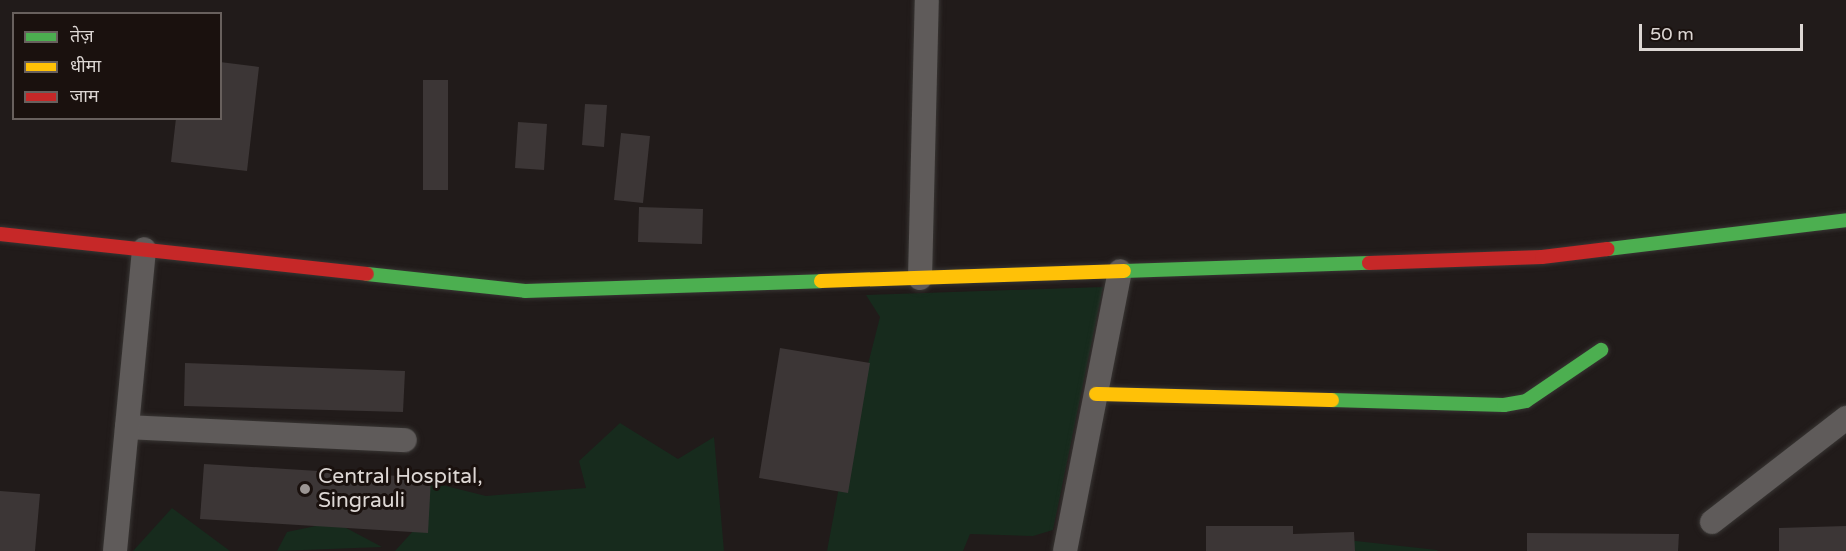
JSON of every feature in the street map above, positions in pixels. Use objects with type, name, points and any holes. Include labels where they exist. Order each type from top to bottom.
[{"type":"main road","points":[[0,234],[525,291],[1542,257],[1846,220]]},
{"type":"main road","points":[[1096,394],[1504,405],[1526,401],[1601,350]]},
{"type":"street","points":[[920,278],[927,0]]},
{"type":"street","points":[[115,551],[144,249]]},
{"type":"street","points":[[1065,551],[1120,271]]},
{"type":"street","points":[[1712,522],[1846,418]]},
{"type":"street","points":[[127,427],[405,440]]},
{"type":"green space","points":[[1103,287],[1053,530],[1033,536],[970,534],[963,551],[827,551],[845,455],[880,317],[866,295]]},
{"type":"green space","points":[[620,423],[678,459],[714,437],[724,551],[395,551],[414,530],[418,479],[486,496],[586,488],[579,461]]},
{"type":"green space","points":[[172,508],[230,551],[133,551]]},
{"type":"green space","points":[[335,522],[382,547],[277,551],[287,532]]},
{"type":"green space","points":[[1347,540],[1437,550],[1438,551],[1342,551]]},
{"type":"building","points":[[222,62],[259,67],[247,171],[171,162],[176,120],[222,120]]},
{"type":"building","points":[[423,80],[448,80],[448,190],[423,190]]},
{"type":"building","points":[[585,104],[607,105],[604,147],[582,145]]},
{"type":"building","points":[[518,122],[547,124],[544,170],[515,168]]},
{"type":"building","points":[[621,133],[650,136],[643,203],[614,200]]},
{"type":"building","points":[[639,207],[703,209],[702,244],[638,242]]},
{"type":"building","points":[[780,348],[870,363],[848,493],[759,478]]},
{"type":"building","points":[[185,363],[405,371],[403,412],[184,406]]},
{"type":"building","points":[[204,464],[431,478],[428,533],[200,519]]},
{"type":"building","points":[[0,491],[40,494],[35,551],[0,551]]},
{"type":"building","points":[[1206,526],[1293,526],[1293,534],[1354,532],[1355,551],[1206,551]]},
{"type":"building","points":[[1846,526],[1846,551],[1779,551],[1779,528]]},
{"type":"building","points":[[1527,533],[1679,534],[1678,551],[1527,551]]},
{"type":"traffic: fast","points":[[1608,249],[1846,220]]},
{"type":"traffic: fast","points":[[1124,271],[1369,263]]},
{"type":"traffic: fast","points":[[367,274],[525,291],[821,281]]},
{"type":"traffic: fast","points":[[1332,400],[1504,405],[1526,401],[1601,350]]},
{"type":"traffic: slow","points":[[821,281],[1124,271]]},
{"type":"traffic: slow","points":[[1096,394],[1332,400]]},
{"type":"traffic: jam","points":[[0,234],[367,274]]},
{"type":"traffic: jam","points":[[1369,263],[1542,257],[1608,249]]},
{"type":"place","name":"Central Hospital, Singrauli","points":[[305,489]]}]
